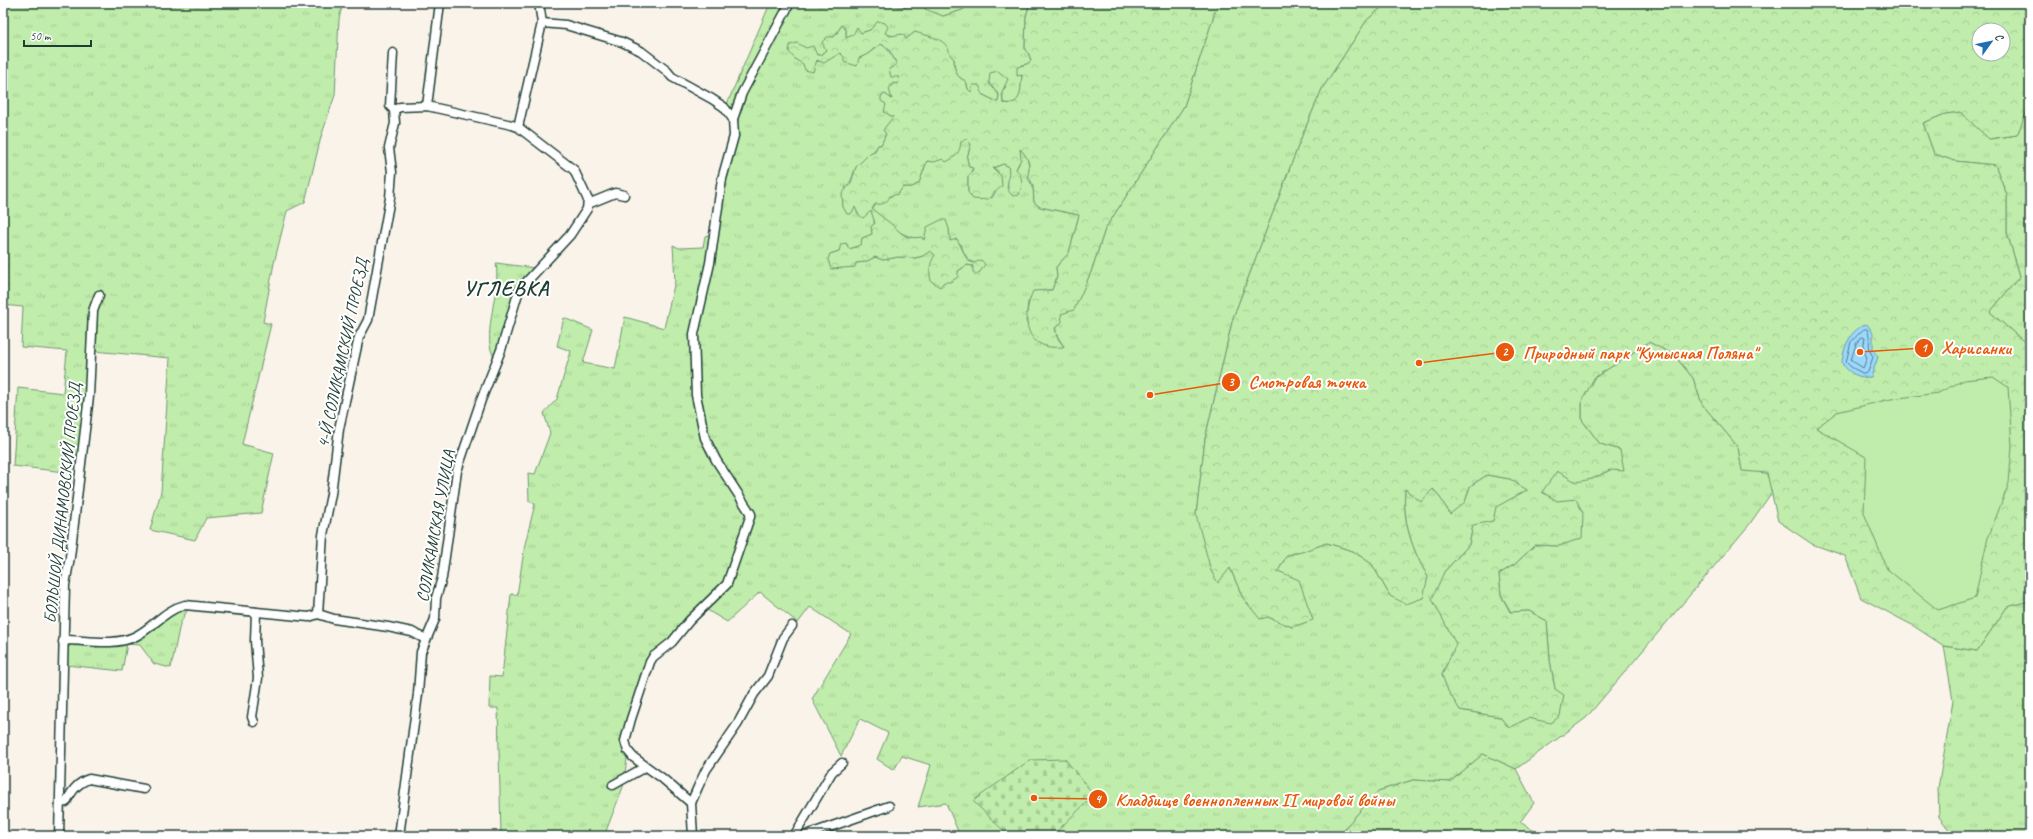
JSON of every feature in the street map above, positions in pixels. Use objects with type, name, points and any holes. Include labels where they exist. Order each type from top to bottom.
[{"type":"street","points":[[427,106],[440,3]]},
{"type":"street","points":[[518,127],[542,23],[539,3]]},
{"type":"street","points":[[691,803],[662,778],[633,757],[628,751],[625,741],[650,662],[653,657],[672,642],[689,621],[727,584],[751,514],[716,460],[706,438],[696,395],[694,334],[710,262],[722,180],[734,136],[733,119],[742,93],[790,3]]},
{"type":"street","points":[[542,23],[566,25],[622,42],[640,51],[667,71],[672,77],[724,107],[733,119]]},
{"type":"street","name":"4-Й СОЛИКАМСКИЙ ПРОЕЗД","points":[[318,614],[323,535],[331,494],[339,429],[359,337],[368,320],[390,198],[392,172],[389,148],[395,123],[394,110],[390,106],[393,53]]},
{"type":"street","points":[[394,110],[400,106],[427,106],[518,127],[574,170],[579,177],[588,204],[615,193],[624,195]]},
{"type":"street","name":"СОЛИКАМСКАЯ УЛИЦА","points":[[399,836],[418,694],[421,652],[425,639],[435,619],[436,598],[442,578],[457,471],[481,400],[501,350],[519,290],[570,235],[584,215],[588,204]]},
{"type":"street","name":"БОЛЬШОЙ ДИНАМОВСКИЙ ПРОЕЗД","points":[[59,836],[64,585],[70,557],[89,396],[93,311],[99,295]]},
{"type":"street","points":[[63,642],[69,640],[114,642],[127,640],[137,635],[170,610],[185,605],[309,617],[318,614],[334,619],[412,632],[425,639]]},
{"type":"street","points":[[254,722],[252,717],[258,678],[255,640],[256,612]]},
{"type":"street","points":[[693,836],[691,803],[706,770],[737,725],[754,694],[768,676],[783,638],[792,626]]},
{"type":"street","points":[[794,836],[832,772],[842,763]]},
{"type":"street","points":[[613,785],[645,767]]},
{"type":"street","points":[[60,802],[66,802],[72,790],[82,781],[89,779],[144,789]]},
{"type":"street","points":[[804,836],[888,806]]},
{"type":"green space","points":[[3,3],[343,3],[339,19],[335,95],[321,137],[305,202],[287,211],[274,263],[263,322],[271,324],[242,444],[274,453],[261,513],[206,518],[195,540],[150,530],[161,492],[170,358],[93,351],[82,474],[13,466],[18,388],[63,393],[67,351],[21,347],[23,307],[3,305]]},
{"type":"green space","points":[[761,3],[880,3],[904,7],[922,4],[943,16],[962,10],[973,3],[1015,3],[1016,5],[1029,6],[1026,17],[1025,50],[1029,54],[1031,61],[1027,64],[1021,65],[1017,75],[1022,74],[1021,91],[1020,96],[1015,102],[1003,103],[1002,92],[1006,86],[999,95],[998,102],[983,95],[980,90],[971,92],[968,89],[966,81],[960,78],[956,73],[954,59],[950,56],[947,47],[915,32],[906,39],[870,30],[846,38],[846,30],[842,25],[822,55],[817,55],[797,43],[796,60],[812,62],[824,60],[840,53],[844,57],[859,58],[866,55],[881,44],[893,56],[898,67],[899,79],[892,99],[885,94],[889,115],[893,117],[884,130],[886,134],[881,145],[878,145],[874,151],[857,166],[850,182],[845,188],[855,206],[871,211],[873,214],[874,225],[872,234],[863,238],[861,244],[856,247],[849,249],[846,243],[839,251],[830,254],[840,269],[846,266],[854,267],[856,263],[865,262],[875,257],[883,260],[898,257],[915,258],[923,256],[930,250],[935,255],[940,287],[944,281],[967,265],[973,266],[974,263],[965,255],[961,244],[950,241],[949,229],[927,237],[924,241],[922,238],[915,238],[901,233],[872,210],[879,202],[900,191],[903,187],[912,187],[919,183],[927,161],[936,161],[945,157],[960,147],[961,141],[967,139],[971,144],[967,158],[969,167],[973,168],[972,173],[968,176],[968,192],[992,198],[997,189],[998,171],[993,168],[1003,164],[1008,166],[1010,173],[1007,188],[1022,186],[1016,169],[1019,164],[1020,149],[1027,159],[1029,171],[1028,179],[1033,186],[1034,202],[1040,207],[1079,215],[1069,253],[1056,267],[1057,277],[1052,290],[1047,290],[1028,302],[1026,321],[1033,337],[1064,347],[1056,331],[1056,324],[1060,314],[1074,309],[1091,272],[1105,229],[1184,106],[1218,3],[1387,3],[1367,20],[1322,89],[1302,136],[1233,318],[1205,439],[1196,515],[1230,568],[1243,598],[1268,617],[1292,627],[1278,571],[1287,555],[1327,543],[1353,551],[1372,564],[1390,596],[1428,577],[1417,556],[1409,535],[1404,501],[1405,489],[1432,489],[1438,494],[1465,502],[1470,486],[1487,475],[1510,479],[1528,490],[1513,499],[1493,521],[1473,526],[1469,545],[1444,572],[1456,644],[1442,675],[1460,710],[1500,717],[1509,728],[1528,718],[1555,690],[1550,660],[1547,621],[1529,611],[1511,612],[1501,595],[1499,574],[1515,564],[1535,545],[1559,546],[1557,501],[1541,492],[1557,471],[1592,479],[1610,470],[1620,450],[1600,444],[1582,420],[1582,401],[1594,378],[1649,342],[1674,355],[1693,378],[1702,404],[1738,447],[1742,470],[1767,473],[1772,492],[1749,525],[1586,718],[1516,769],[1483,754],[1450,782],[1413,780],[1378,791],[1345,828],[1341,836],[960,836],[946,803],[918,807],[931,765],[902,756],[894,770],[877,759],[888,733],[860,719],[841,756],[812,699],[851,634],[810,607],[798,623],[760,592],[727,622],[707,610],[656,659],[627,741],[631,749],[627,759],[623,787],[606,831],[615,836],[501,836],[498,708],[489,708],[490,676],[502,677],[511,594],[517,595],[525,544],[535,504],[529,501],[528,473],[535,474],[550,433],[544,413],[557,399],[571,351],[557,346],[564,318],[593,330],[583,363],[615,369],[625,317],[664,328],[675,281],[673,245],[679,248],[703,247],[705,236],[712,234],[731,135],[731,125],[722,109],[727,104],[769,6]]},
{"type":"green space","points":[[881,3],[973,3],[962,10],[943,16],[925,9],[922,4],[904,7]]},
{"type":"green space","points":[[1015,3],[1218,3],[1184,106],[1105,229],[1091,272],[1074,310],[1061,314],[1062,322],[1055,328],[1057,337],[1064,347],[1047,347],[1037,342],[1032,337],[1029,330],[1027,314],[1033,291],[1052,290],[1057,277],[1056,267],[1069,253],[1079,215],[1040,207],[1034,202],[1033,186],[1028,174],[1028,161],[1020,149],[1021,159],[1016,169],[1022,181],[1019,195],[1013,196],[1008,190],[1009,170],[1008,166],[1003,164],[993,168],[1001,176],[1002,186],[988,199],[973,199],[968,192],[968,176],[972,173],[973,168],[969,167],[967,158],[971,144],[966,139],[961,141],[960,149],[957,154],[946,162],[943,159],[934,162],[927,161],[919,183],[912,187],[903,187],[898,194],[890,196],[884,203],[875,204],[872,209],[907,237],[922,237],[924,240],[927,227],[941,220],[946,220],[949,229],[950,241],[957,239],[968,261],[974,263],[981,260],[985,264],[980,272],[976,274],[973,272],[973,266],[967,265],[958,271],[958,277],[950,282],[944,282],[940,287],[931,281],[930,268],[935,255],[930,251],[923,256],[915,258],[898,257],[883,260],[875,257],[865,262],[856,263],[855,267],[831,269],[828,259],[830,254],[839,251],[841,244],[846,243],[849,249],[856,247],[861,244],[862,238],[872,234],[871,227],[875,223],[871,211],[863,218],[858,214],[855,207],[851,214],[847,214],[843,207],[842,194],[851,183],[856,167],[870,153],[875,151],[878,145],[881,145],[886,134],[883,130],[893,117],[884,112],[886,104],[881,101],[881,96],[885,94],[892,99],[889,89],[893,83],[898,84],[899,77],[891,77],[889,69],[897,64],[888,48],[881,44],[866,55],[859,58],[857,66],[844,62],[844,57],[840,53],[824,63],[817,60],[813,72],[805,70],[803,64],[796,60],[789,52],[790,45],[797,43],[806,48],[813,46],[817,55],[822,55],[826,50],[822,42],[827,37],[834,37],[842,25],[846,30],[846,38],[853,35],[857,27],[861,33],[870,30],[878,21],[885,23],[888,27],[885,33],[890,36],[903,34],[906,39],[915,32],[942,41],[954,59],[956,73],[960,78],[966,81],[968,89],[971,92],[973,85],[979,85],[983,95],[998,102],[999,95],[989,83],[990,73],[998,71],[1008,79],[1002,92],[1003,103],[1009,104],[1017,100],[1019,96],[1022,75],[1017,76],[1017,67],[1031,61],[1029,54],[1025,50],[1026,17],[1029,6],[1016,5]]},
{"type":"green space","points":[[1387,3],[2030,3],[2030,112],[2026,113],[2017,135],[1989,139],[1960,112],[1945,114],[1923,123],[1934,154],[1955,161],[1995,165],[2007,195],[2007,233],[2020,276],[1990,312],[2030,347],[2029,601],[2007,607],[1977,651],[1944,646],[1912,625],[1861,598],[1845,556],[1812,544],[1778,521],[1767,473],[1742,471],[1738,447],[1702,404],[1693,378],[1674,355],[1649,342],[1594,378],[1582,401],[1582,420],[1600,444],[1620,450],[1624,471],[1610,470],[1592,479],[1576,482],[1557,471],[1542,492],[1557,501],[1576,499],[1583,513],[1582,538],[1559,546],[1535,545],[1515,564],[1499,574],[1501,595],[1510,612],[1529,611],[1547,621],[1550,660],[1555,689],[1564,695],[1560,716],[1551,723],[1528,718],[1509,728],[1500,717],[1460,710],[1448,691],[1442,675],[1456,644],[1432,599],[1444,572],[1469,545],[1473,525],[1493,521],[1496,507],[1527,490],[1510,479],[1487,475],[1470,486],[1465,502],[1450,514],[1438,494],[1433,489],[1421,502],[1405,489],[1404,501],[1409,535],[1417,556],[1428,577],[1423,598],[1406,604],[1390,596],[1372,564],[1353,551],[1327,543],[1287,555],[1278,571],[1299,580],[1313,620],[1292,627],[1268,617],[1260,619],[1243,598],[1230,568],[1218,583],[1211,571],[1196,515],[1205,439],[1233,318],[1302,136],[1322,89],[1367,20]]},
{"type":"green space","points":[[1960,112],[1990,139],[2017,135],[2026,112],[2030,112],[2030,347],[1990,312],[2020,276],[2007,233],[2007,195],[1995,165],[1955,161],[1934,154],[1923,123],[1945,114]]},
{"type":"green space","points":[[496,263],[535,268],[517,289],[497,356],[493,355],[490,346],[490,324],[497,274]]},
{"type":"green space","points":[[1993,377],[2008,387],[2012,446],[2009,483],[1987,541],[1975,598],[1938,610],[1887,569],[1864,513],[1866,457],[1816,428],[1837,412],[1891,399],[1938,393],[1964,380]]},
{"type":"green space","points":[[2030,598],[2030,836],[1954,836],[1939,817],[1938,788],[1953,701],[1944,646],[1977,651],[2007,607],[2029,601]]},
{"type":"green space","points":[[189,607],[180,624],[171,668],[154,664],[140,645],[127,644],[122,671],[66,665],[66,651],[72,643],[128,641],[166,615]]},
{"type":"green space","points":[[1483,754],[1516,769],[1534,803],[1520,822],[1542,836],[1341,836],[1345,828],[1378,791],[1413,780],[1450,782]]},
{"type":"green space","points":[[1065,759],[1094,795],[1052,836],[1009,836],[973,801],[1030,760]]},
{"type":"water","points":[[1867,324],[1873,333],[1873,350],[1878,357],[1871,377],[1863,377],[1848,370],[1842,363],[1846,345],[1852,334],[1861,326]]},
{"type":"place","name":"Харисанки","points":[[1860,352]]},
{"type":"place","name":"Природный парк \"Кумысная Поляна\"","points":[[1419,363]]},
{"type":"place","name":"Смотровая точка","points":[[1150,395]]},
{"type":"place","name":"Кладбище военнопленных II мировой войны","points":[[1034,798]]},
{"type":"district","name":"УГЛЕВКА","points":[[506,288]]}]
